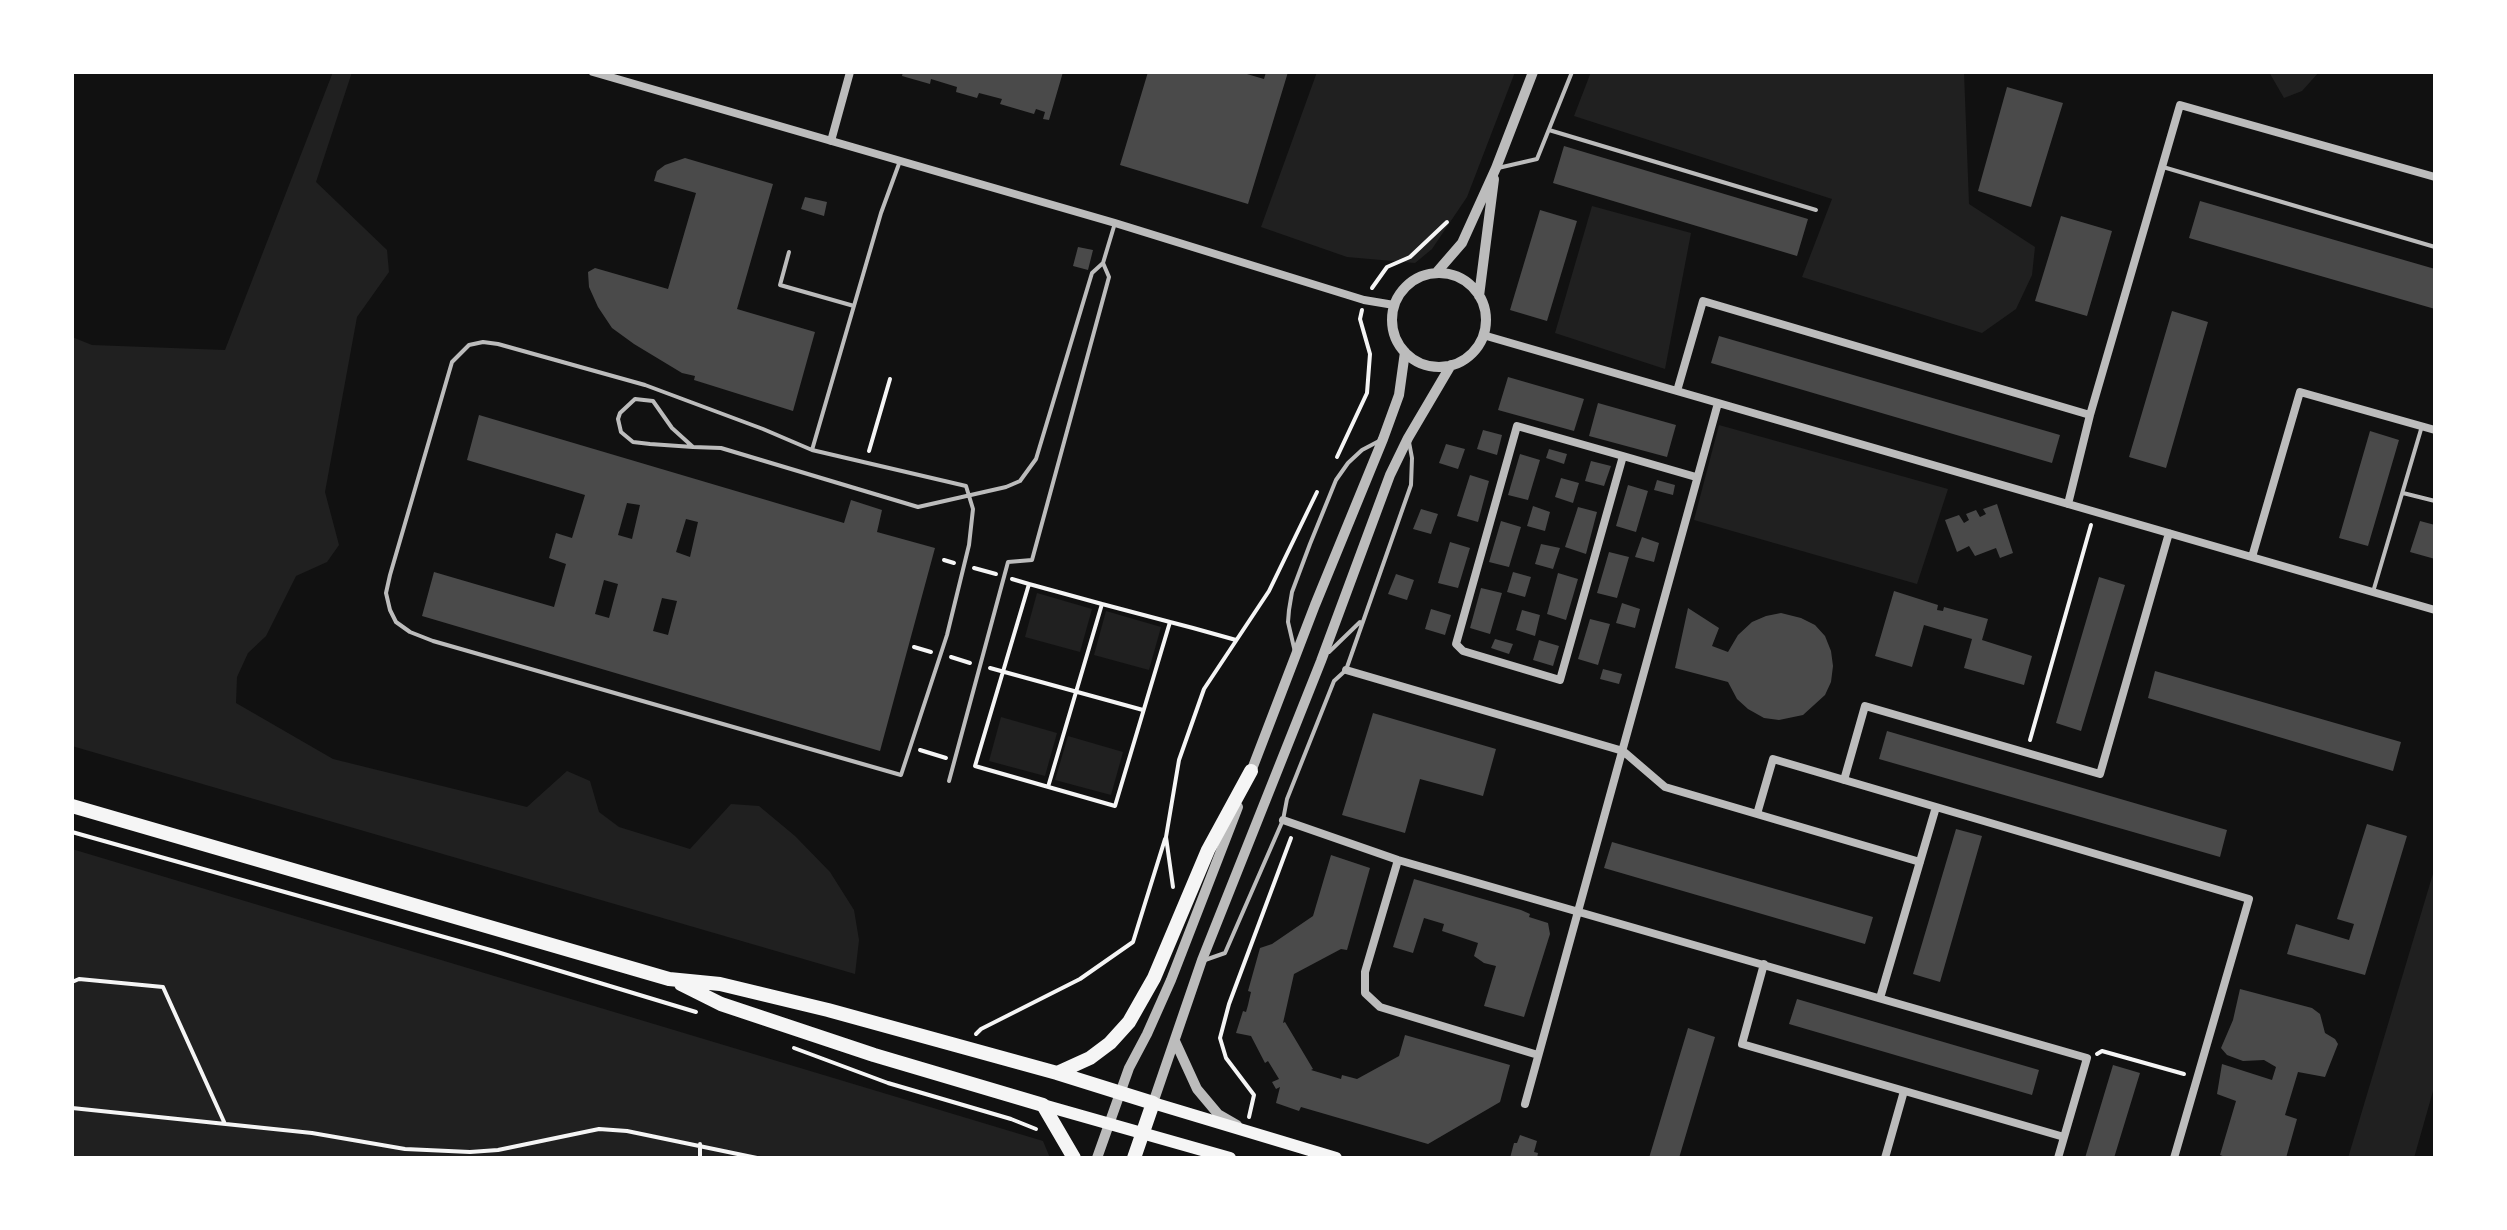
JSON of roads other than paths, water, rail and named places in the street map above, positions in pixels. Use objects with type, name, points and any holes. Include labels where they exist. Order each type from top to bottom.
[{"type":"main road","points":[[1057,1073],[1090,1058],[1110,1043],[1129,1022],[1154,978],[1208,850],[1251,771]]},
{"type":"main road","points":[[72,806],[669,979],[734,1009],[874,1055],[1230,1158]]},
{"type":"main road","points":[[669,979],[720,984],[790,1000],[1057,1073],[1336,1158]]},
{"type":"main road","points":[[1134,1158],[1153,1103]]},
{"type":"main road","points":[[1043,1105],[1074,1158]]},
{"type":"main road","points":[[1184,1158],[1206,1151]]},
{"type":"street","points":[[593,72],[1115,223],[1364,300],[1394,305]]},
{"type":"street","points":[[831,141],[850,72]]},
{"type":"street","points":[[1496,168],[1479,296],[1486,322],[1483,335],[1476,349],[1465,359],[1451,365],[1426,365],[1405,352],[1393,330],[1394,305],[1410,283],[1436,273],[1462,243],[1496,168],[1533,72]]},
{"type":"street","points":[[2068,504],[2090,415],[2180,105],[2435,177]]},
{"type":"street","points":[[1436,273],[1461,278],[1479,296]]},
{"type":"street","points":[[1677,391],[1703,301],[2090,415]]},
{"type":"street","points":[[1483,335],[2435,610]]},
{"type":"street","points":[[1097,1158],[1119,1093],[1171,980],[1383,439],[1399,395],[1405,352]]},
{"type":"street","points":[[1153,1103],[1202,960],[1321,661],[1390,475],[1451,365]]},
{"type":"street","points":[[2252,557],[2300,392],[2435,430]]},
{"type":"street","points":[[1525,1104],[1718,403]]},
{"type":"street","points":[[1623,456],[1560,680],[1463,651],[1456,644],[1517,426],[1623,456],[1696,477]]},
{"type":"street","points":[[1844,780],[1865,706],[2100,774],[2169,533]]},
{"type":"street","points":[[1346,670],[1623,751],[1665,787],[1920,862]]},
{"type":"street","points":[[1757,814],[1773,759],[2249,899],[2174,1158]]},
{"type":"street","points":[[1880,998],[1936,807]]},
{"type":"street","points":[[1283,820],[1398,860],[2087,1058],[2058,1158]]},
{"type":"street","points":[[1398,860],[1365,972],[1365,993],[1380,1007],[1538,1055]]},
{"type":"street","points":[[1764,964],[1742,1044],[2064,1137]]},
{"type":"street","points":[[1175,1040],[1187,1071],[1209,1105],[1218,1114],[1246,1130]]},
{"type":"street","points":[[1885,1158],[1904,1091]]},
{"type":"lane","points":[[1496,168],[1537,159],[1572,72]]},
{"type":"lane","points":[[1549,130],[1816,210]]},
{"type":"lane","points":[[812,450],[881,213],[900,161]]},
{"type":"lane","points":[[2163,167],[2435,247]]},
{"type":"lane","points":[[693,447],[672,428],[653,401],[635,399],[620,413],[621,432],[633,442],[693,447],[721,448],[918,507],[1020,481],[1036,459],[1092,273],[1103,263],[1115,223]]},
{"type":"lane","points":[[789,252],[780,285],[854,306]]},
{"type":"lane","points":[[949,781],[1008,562],[1032,560],[1109,277],[1103,263]]},
{"type":"lane","points":[[483,342],[498,344],[645,385],[812,450],[966,486],[973,509],[969,545],[947,635],[901,775],[433,641],[410,632],[396,622],[390,610],[386,593],[390,575],[452,362],[469,345],[483,342]]},
{"type":"lane","points":[[2373,592],[2422,426]]},
{"type":"lane","points":[[1202,960],[1225,953],[1283,820],[1287,799],[1334,681],[1346,670],[1411,485],[1412,458],[1408,438]]},
{"type":"lane","points":[[1296,655],[1288,622],[1289,610],[1292,592],[1310,544],[1336,480],[1362,450],[1383,439]]},
{"type":"lane","points":[[2403,493],[2435,501]]},
{"type":"lane","points":[[1321,661],[1362,620]]}]
